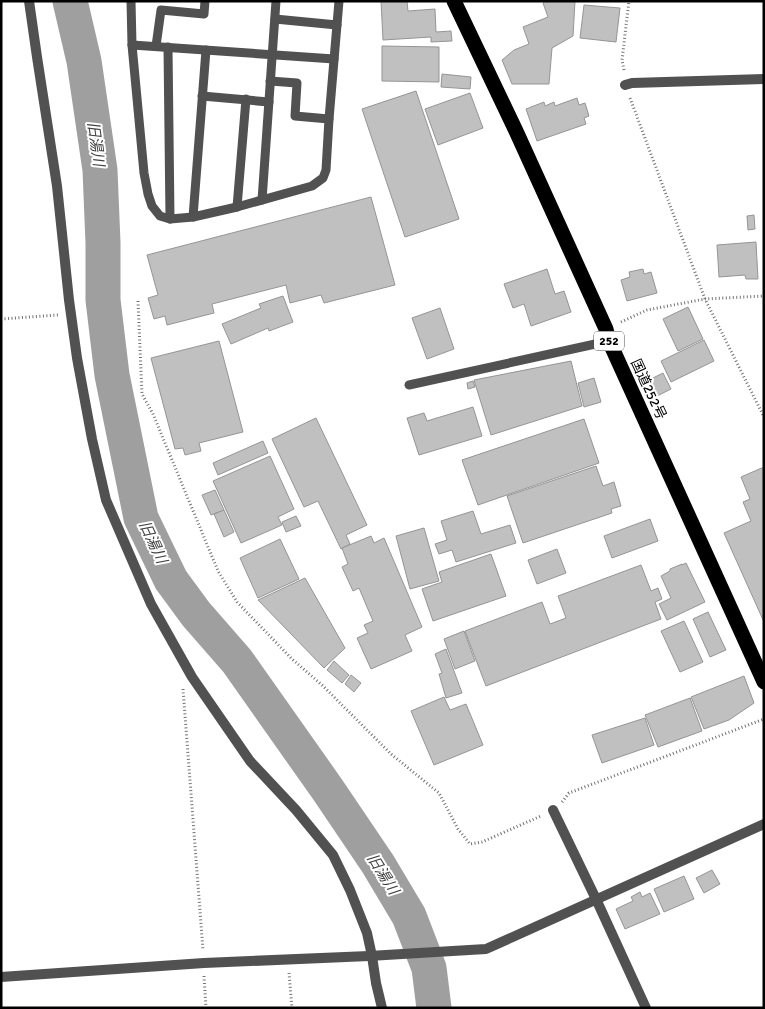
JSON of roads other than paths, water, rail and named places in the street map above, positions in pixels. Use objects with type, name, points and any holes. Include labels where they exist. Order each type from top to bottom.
[{"type":"highway","name":"国道252号","points":[[454,1],[516,131],[764,682]]},
{"type":"street","points":[[29,1],[57,186],[77,358],[92,439],[106,500],[151,604],[188,669],[250,761],[296,810],[333,855],[350,890],[367,933],[382,1008]]},
{"type":"street","points":[[625,85],[632,83],[764,78]]},
{"type":"street","points":[[553,810],[646,1008]]},
{"type":"street","points":[[1,977],[204,963],[486,949],[764,824]]},
{"type":"lane","points":[[131,1],[132,44],[144,173],[152,206],[160,216],[170,219],[193,217],[237,207],[312,186],[323,178],[326,170],[339,1]]},
{"type":"lane","points":[[156,46],[161,10],[204,14],[205,1]]},
{"type":"lane","points":[[262,200],[276,1]]},
{"type":"lane","points":[[275,19],[337,25]]},
{"type":"lane","points":[[132,44],[334,59]]},
{"type":"lane","points":[[168,47],[170,219]]},
{"type":"lane","points":[[193,217],[206,50]]},
{"type":"lane","points":[[270,80],[297,83],[295,116],[329,119]]},
{"type":"lane","points":[[202,96],[269,102]]},
{"type":"lane","points":[[237,207],[246,99]]},
{"type":"lane","points":[[409,384],[607,335]]},
{"type":"waterway","name":"旧湯川","points":[[70,1],[84,61],[100,170],[103,300],[112,375],[141,518],[171,580],[196,614],[237,661],[378,864],[409,916],[429,968],[434,1008]]}]
